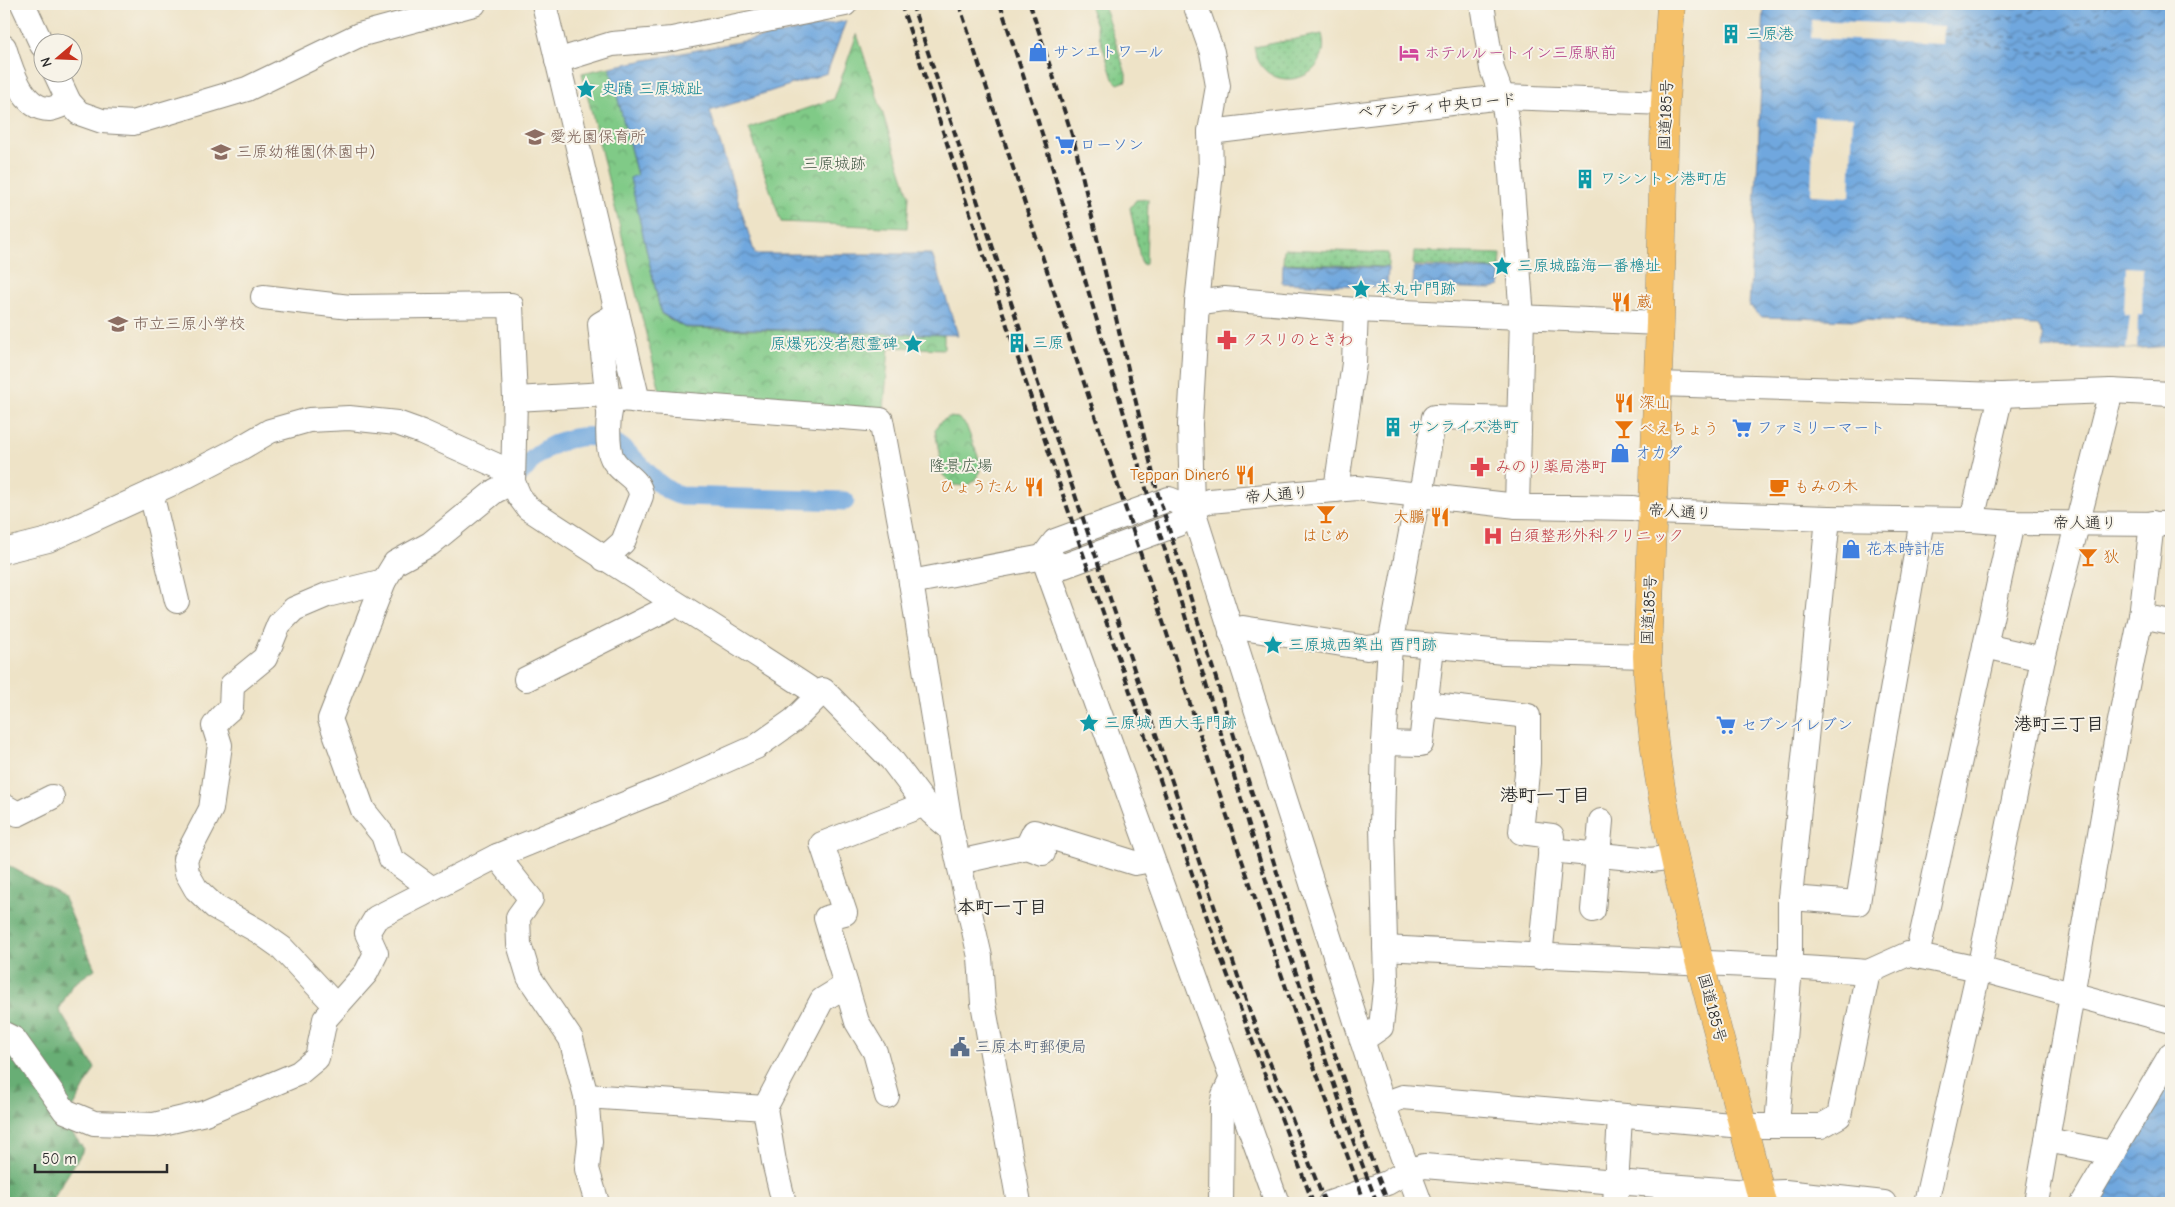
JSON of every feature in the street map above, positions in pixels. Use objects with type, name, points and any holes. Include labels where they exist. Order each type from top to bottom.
[{"type":"highway","name":"国道185号","points":[[1671,4],[1665,103],[1660,323],[1647,656],[1654,746],[1674,857],[1762,1198]]},
{"type":"street","points":[[23,4],[36,32]]},
{"type":"street","points":[[60,82],[69,102],[79,113],[102,121],[133,123],[247,89],[359,35],[474,4]]},
{"type":"street","points":[[544,4],[638,400]]},
{"type":"street","points":[[557,60],[612,44],[672,39],[845,4]]},
{"type":"street","points":[[1195,4],[1212,52],[1218,86],[1210,132],[1211,172],[1197,303],[1190,424],[1192,508],[1362,1040],[1383,1104],[1420,1203]]},
{"type":"street","points":[[1482,4],[1492,69],[1502,97],[1507,123],[1522,316],[1517,506]]},
{"type":"street","points":[[4,47],[13,76],[24,94],[38,106],[51,109],[69,102]]},
{"type":"street","name":"ペアシティ中央ロード","points":[[1210,132],[1502,97],[1665,103]]},
{"type":"street","points":[[263,298],[350,307],[510,306],[515,399],[514,482],[519,496],[528,508],[604,559],[820,695]]},
{"type":"street","points":[[1197,303],[1224,299],[1356,310],[1660,323]]},
{"type":"street","points":[[1336,490],[1354,363],[1356,310]]},
{"type":"street","points":[[604,559],[622,542],[641,496],[641,489],[638,484],[610,455],[608,403],[600,324],[617,314]]},
{"type":"street","points":[[1658,384],[2001,396],[2111,391],[2171,394]]},
{"type":"street","points":[[1926,1203],[1979,969],[2044,658],[2111,391]]},
{"type":"street","points":[[1972,520],[2001,396]]},
{"type":"street","points":[[515,399],[608,403],[618,400],[638,400],[881,420],[911,582],[952,829],[980,957],[983,1003],[1019,1203]]},
{"type":"street","points":[[4,551],[48,540],[151,493],[239,449],[270,431],[309,420],[349,418],[397,423],[422,432],[500,467],[514,482]]},
{"type":"street","points":[[1362,1040],[1381,1028],[1386,981],[1382,826],[1384,743],[1390,645],[1418,495],[1423,483],[1434,418],[1519,419]]},
{"type":"street","points":[[431,888],[391,859],[383,835],[364,810],[330,719],[384,581],[395,563],[430,544],[495,491],[514,482]]},
{"type":"street","name":"帝人通り","points":[[1192,508],[1209,501],[1357,488],[1517,506],[1633,508],[1653,512],[1828,518],[1972,520],[2012,523],[2162,524]]},
{"type":"street","points":[[151,493],[177,601]]},
{"type":"street","points":[[911,582],[1043,557],[1055,541],[1170,499],[1192,508]]},
{"type":"street","points":[[1777,1125],[1790,967],[1790,898],[1828,518]]},
{"type":"street","points":[[1790,898],[1858,903],[1878,771],[1922,520]]},
{"type":"street","points":[[1917,956],[2012,523]]},
{"type":"street","points":[[2036,1203],[2116,741],[2162,524]]},
{"type":"street","points":[[1043,557],[1277,1203]]},
{"type":"street","points":[[336,1006],[282,948],[258,931],[215,907],[196,889],[187,873],[185,859],[211,809],[220,745],[214,726],[231,708],[232,685],[265,658],[279,624],[294,609],[328,594],[384,581]]},
{"type":"street","points":[[526,678],[676,604]]},
{"type":"street","points":[[2141,616],[2171,622]]},
{"type":"street","points":[[1231,633],[1243,628],[1367,648],[1401,643],[1432,647],[1647,656]]},
{"type":"street","points":[[1985,646],[2044,658]]},
{"type":"street","points":[[1384,743],[1420,744],[1432,647]]},
{"type":"street","points":[[4,1034],[14,1038],[65,1111],[94,1123],[154,1125],[205,1113],[298,1073],[317,1058],[325,1019],[366,973],[376,953],[367,933],[376,918],[431,888],[497,856],[664,788],[756,747],[794,720],[823,690],[872,738],[938,819],[952,829]]},
{"type":"street","points":[[1425,704],[1528,716],[1528,763],[1521,832],[1552,836],[1540,957]]},
{"type":"street","points":[[4,806],[18,814],[52,796]]},
{"type":"street","points":[[887,1096],[875,1052],[857,1022],[826,918],[845,913],[822,844],[925,804]]},
{"type":"street","points":[[1593,910],[1600,821]]},
{"type":"street","points":[[959,862],[1035,850],[1034,832],[1135,863],[1152,860]]},
{"type":"street","points":[[1550,850],[1651,860],[1674,857]]},
{"type":"street","points":[[497,856],[531,899],[518,917],[519,944],[529,977],[571,1039],[586,1096],[590,1142],[586,1169],[597,1203]]},
{"type":"street","points":[[1385,948],[1540,957],[1700,962],[1868,972],[1908,954],[1979,969],[2171,1021]]},
{"type":"street","points":[[1383,1104],[1403,1096],[1620,1117],[1743,1126],[1821,1126],[1839,1116],[1868,972]]},
{"type":"street","points":[[784,1203],[774,1162],[765,1108],[822,1000],[845,986]]},
{"type":"street","points":[[2083,1203],[2171,1054]]},
{"type":"street","points":[[1221,1203],[1222,1106],[1224,1095],[1231,1080]]},
{"type":"street","points":[[586,1096],[765,1108]]},
{"type":"street","points":[[1615,1193],[1620,1117]]},
{"type":"street","points":[[2047,1140],[2113,1153]]},
{"type":"street","points":[[1330,1203],[1387,1183],[1408,1171],[1424,1166],[1615,1193],[1762,1198],[1785,1192],[1884,1203]]},
{"type":"green space","points":[[1089,4],[1103,4],[1126,74],[1126,81],[1118,84],[1113,79]]},
{"type":"green space","name":"三原城跡","points":[[857,34],[909,195],[907,228],[781,222],[749,128],[834,99]]},
{"type":"green space","points":[[1322,34],[1323,51],[1318,64],[1308,73],[1296,78],[1282,79],[1270,74],[1260,63],[1254,47]]},
{"type":"green space","points":[[610,67],[637,176],[630,178],[661,314],[685,328],[944,335],[944,349],[889,347],[884,409],[661,395],[582,73]]},
{"type":"green space","points":[[1148,199],[1146,263],[1144,265],[1141,263],[1130,208],[1136,200]]},
{"type":"green space","points":[[1284,249],[1388,253],[1388,267],[1283,263]]},
{"type":"green space","points":[[1414,251],[1501,254],[1500,269],[1413,265]]},
{"type":"green space","name":"隆景広場","points":[[949,417],[958,418],[966,425],[981,464],[978,477],[967,486],[953,485],[943,475],[935,430],[940,422]]},
{"type":"green space","points":[[4,863],[63,896],[95,969],[72,985],[59,1010],[95,1068],[65,1123],[84,1149],[50,1203],[4,1203]]},
{"type":"water","points":[[1764,4],[2171,4],[2171,346],[2126,349],[2043,348],[2044,337],[2038,326],[1762,317],[1749,306],[1758,157]]},
{"type":"water","points":[[846,21],[827,73],[710,111],[755,254],[932,254],[958,335],[684,327],[661,313],[630,178],[637,175],[610,67]]},
{"type":"water","points":[[1283,264],[1388,268],[1387,287],[1282,283]]},
{"type":"water","points":[[1414,267],[1500,270],[1500,286],[1492,289],[1413,286]]},
{"type":"water","points":[[2171,1077],[2171,1203],[2096,1203]]},
{"type":"pier","points":[[1812,20],[1944,26],[1943,44],[1811,38]]},
{"type":"pier","points":[[1814,116],[1853,117],[1850,197],[1811,195]]},
{"type":"pier","points":[[2126,267],[2143,268],[2142,315],[2138,315],[2137,348],[2126,349],[2130,315],[2124,314]]},
{"type":"waterway","points":[[502,477],[520,474],[535,457],[557,443],[568,439],[593,437],[605,439],[616,444],[627,452],[658,483],[681,496],[845,501]]},
{"type":"ferry route","points":[[1944,34],[2028,13],[2054,4]]},
{"type":"ferry route","points":[[1946,34],[2033,38],[2083,23],[2110,4]]},
{"type":"ferry route","points":[[1943,34],[2030,53],[2090,50],[2143,31],[2171,12]]},
{"type":"railway","points":[[901,4],[1061,489],[1216,944],[1313,1203]]},
{"type":"railway","points":[[912,4],[1072,486],[1250,1012],[1325,1203]]},
{"type":"railway","points":[[959,4],[1236,843],[1302,1034],[1365,1203]]},
{"type":"railway","points":[[1000,4],[1047,149],[1138,462],[1279,923],[1354,1143],[1377,1203]]},
{"type":"railway","points":[[1030,4],[1074,141],[1157,491],[1325,1025],[1364,1140],[1388,1203]]},
{"type":"place","name":"三原港","points":[[1731,34]]},
{"type":"place","name":"サンエトワール","points":[[1038,52]]},
{"type":"place","name":"ホテルルートイン三原駅前","points":[[1409,53]]},
{"type":"place","name":"史蹟 三原城趾","points":[[586,89]]},
{"type":"place","name":"愛光園保育所","points":[[535,137]]},
{"type":"place","name":"ローソン","points":[[1065,145]]},
{"type":"place","name":"三原幼稚園(休園中)","points":[[221,152]]},
{"type":"place","name":"ワシントン港町店","points":[[1585,179]]},
{"type":"place","name":"三原城臨海一番櫓址","points":[[1502,266]]},
{"type":"place","name":"本丸中門跡","points":[[1361,289]]},
{"type":"place","name":"蔵","points":[[1621,302]]},
{"type":"place","name":"市立三原小学校","points":[[118,324]]},
{"type":"place","name":"クスリのときわ","points":[[1227,340]]},
{"type":"place","name":"三原","points":[[1017,343]]},
{"type":"place","name":"原爆死没者慰霊碑","points":[[913,344]]},
{"type":"place","name":"深山","points":[[1624,403]]},
{"type":"place","name":"サンライズ港町","points":[[1393,427]]},
{"type":"place","name":"ファミリーマート","points":[[1742,428]]},
{"type":"place","name":"べえちょう","points":[[1624,429]]},
{"type":"place","name":"オカダ","points":[[1620,453]]},
{"type":"place","name":"みのり薬局港町","points":[[1480,467]]},
{"type":"place","name":"Teppan Diner6","points":[[1245,475]]},
{"type":"place","name":"ひょうたん","points":[[1034,487]]},
{"type":"place","name":"もみの木","points":[[1779,487]]},
{"type":"place","name":"はじめ","points":[[1326,514]]},
{"type":"place","name":"大鵬","points":[[1440,517]]},
{"type":"place","name":"白須整形外科クリニック","points":[[1493,536]]},
{"type":"place","name":"花本時計店","points":[[1851,549]]},
{"type":"place","name":"狄","points":[[2088,557]]},
{"type":"place","name":"三原城西築出 酉門跡","points":[[1273,645]]},
{"type":"place","name":"三原城 西大手門跡","points":[[1089,723]]},
{"type":"place","name":"セブンイレブン","points":[[1726,725]]},
{"type":"place","name":"三原本町郵便局","points":[[960,1047]]},
{"type":"district","name":"港町三丁目","points":[[2059,724]]},
{"type":"district","name":"港町一丁目","points":[[1545,795]]},
{"type":"district","name":"本町一丁目","points":[[1002,907]]}]
